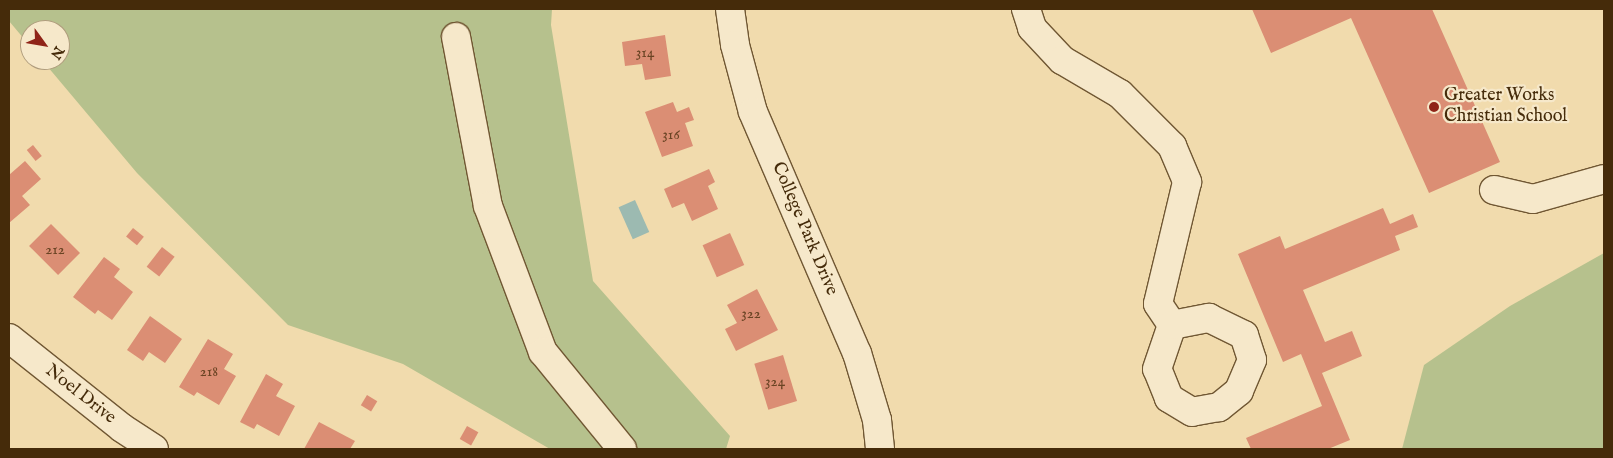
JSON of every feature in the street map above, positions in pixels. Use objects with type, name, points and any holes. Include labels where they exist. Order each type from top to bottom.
[{"type":"street","name":"College Park Drive","points":[[730,9],[735,45],[753,112],[857,353],[877,420],[880,449]]},
{"type":"street","points":[[1026,9],[1032,28],[1062,60],[1120,94],[1172,146],[1187,182],[1158,304],[1172,324]]},
{"type":"street","points":[[456,37],[488,206],[543,352],[622,449]]},
{"type":"street","points":[[1494,190],[1533,200],[1604,179]]},
{"type":"street","name":"Noel Drive","points":[[9,338],[122,428],[154,449]]},
{"type":"green space","points":[[9,9],[552,9],[551,25],[593,281],[730,436],[726,449],[550,449],[403,364],[288,325],[137,173],[50,70],[70,70],[70,20],[20,20],[20,34],[9,21]]},
{"type":"green space","points":[[1604,253],[1604,449],[1402,449],[1424,365],[1510,306]]},
{"type":"water","points":[[635,200],[649,232],[633,239],[619,207]]},
{"type":"building","name":"Greater Works Christian School","points":[[1252,9],[1432,9],[1500,162],[1429,193],[1351,18],[1271,53]]},
{"type":"building","points":[[665,35],[671,76],[645,80],[642,64],[625,66],[622,42]]},
{"type":"building","points":[[673,102],[677,112],[689,107],[694,120],[685,123],[693,146],[662,157],[645,112]]},
{"type":"building","points":[[33,145],[42,156],[36,161],[27,150]]},
{"type":"building","points":[[25,161],[41,179],[22,196],[30,205],[9,223],[9,175]]},
{"type":"building","points":[[709,169],[715,182],[708,186],[718,209],[692,221],[684,203],[672,208],[664,189]]},
{"type":"building","points":[[1383,208],[1390,224],[1413,214],[1418,227],[1395,236],[1400,250],[1303,290],[1325,342],[1352,331],[1362,356],[1322,373],[1350,440],[1328,449],[1251,449],[1246,438],[1322,406],[1301,354],[1283,362],[1238,254],[1280,236],[1285,249]]},
{"type":"building","points":[[51,224],[80,253],[58,275],[29,246]]},
{"type":"building","points":[[133,228],[144,237],[137,245],[126,237]]},
{"type":"building","points":[[730,233],[744,265],[717,277],[703,245]]},
{"type":"building","points":[[162,247],[175,257],[159,277],[147,267]]},
{"type":"building","points":[[104,257],[120,269],[114,277],[133,292],[112,320],[98,310],[95,314],[73,297]]},
{"type":"building","points":[[757,289],[778,330],[736,351],[725,329],[737,323],[727,305]]},
{"type":"building","points":[[150,316],[182,339],[165,363],[149,352],[143,361],[127,350]]},
{"type":"building","points":[[208,339],[233,354],[224,369],[236,376],[219,405],[197,392],[194,396],[179,387]]},
{"type":"building","points":[[783,355],[797,401],[768,410],[754,364]]},
{"type":"building","points":[[266,374],[283,384],[276,396],[295,406],[279,436],[257,424],[254,429],[240,422]]},
{"type":"building","points":[[367,395],[377,401],[371,411],[361,405]]},
{"type":"building","points":[[319,422],[355,441],[350,449],[304,449]]},
{"type":"building","points":[[467,426],[478,432],[471,445],[460,439]]},
{"type":"place","name":"Greater Works Christian School","points":[[1434,107]]}]
